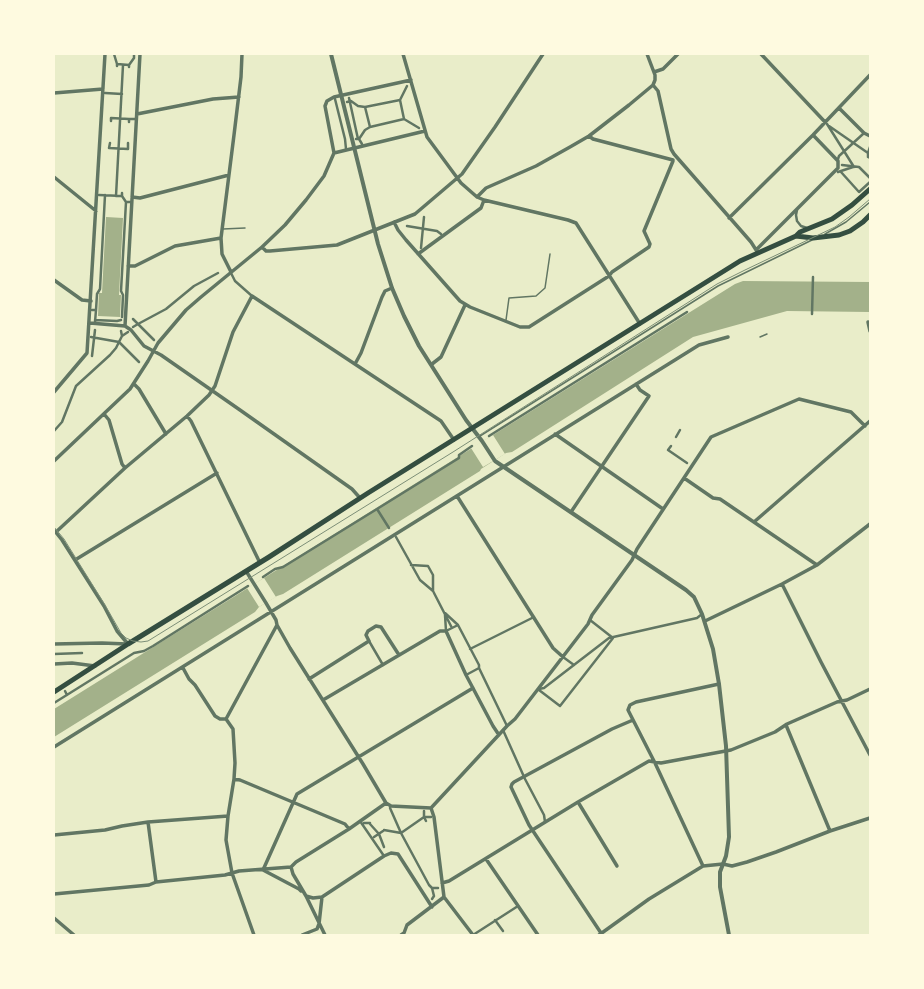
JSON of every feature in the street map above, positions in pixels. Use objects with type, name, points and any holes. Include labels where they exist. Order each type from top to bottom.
[{"type":"main road","points":[[54,692],[360,498],[473,429],[740,261],[757,252],[796,236],[809,228],[832,219],[870,189]]},
{"type":"main road","points":[[796,236],[818,237],[839,235],[850,231],[870,215]]},
{"type":"street","points":[[54,392],[87,355],[105,54]]},
{"type":"street","points":[[114,54],[117,65],[129,66],[134,58],[134,54]]},
{"type":"street","points":[[125,326],[140,54]]},
{"type":"street","points":[[242,54],[239,96],[221,238],[222,254],[234,280],[252,296],[441,421],[454,440]]},
{"type":"street","points":[[331,54],[374,230],[392,288],[412,331],[478,437],[495,460],[504,467],[635,554],[686,590],[694,597],[702,614],[713,649],[719,684],[726,752],[729,837],[726,856],[720,872],[720,887],[729,935]]},
{"type":"street","points":[[403,54],[427,137],[461,183],[477,197],[484,200],[576,222],[640,324]]},
{"type":"street","points":[[262,247],[270,251],[337,245],[415,214],[462,174],[543,54]]},
{"type":"street","points":[[477,197],[486,188],[536,166],[589,136],[653,85],[655,80],[654,72],[647,54]]},
{"type":"street","points":[[654,72],[663,69],[678,54]]},
{"type":"street","points":[[761,54],[825,122]]},
{"type":"street","points":[[116,196],[124,65]]},
{"type":"street","points":[[729,218],[813,135],[870,75]]},
{"type":"street","points":[[54,461],[134,384],[158,343],[186,310],[285,226],[306,200],[324,176],[334,153],[326,102],[341,95],[411,80]]},
{"type":"street","points":[[653,85],[658,91],[671,149],[676,158],[751,242],[757,252],[797,210],[839,171],[854,167]]},
{"type":"street","points":[[404,119],[400,100],[407,86]]},
{"type":"street","points":[[54,93],[103,89]]},
{"type":"street","points":[[105,93],[122,94]]},
{"type":"street","points":[[137,114],[213,99],[239,96]]},
{"type":"street","points":[[349,98],[358,139],[362,144]]},
{"type":"street","points":[[335,99],[338,104],[346,149]]},
{"type":"street","points":[[349,102],[365,107],[400,100]]},
{"type":"street","points":[[365,107],[370,127]]},
{"type":"street","points":[[839,108],[864,133],[870,136]]},
{"type":"street","points":[[111,121],[111,118],[129,120],[135,119]]},
{"type":"street","points":[[358,139],[365,130],[370,127],[404,119],[419,128]]},
{"type":"street","points":[[854,167],[827,124],[868,153],[868,157],[870,158]]},
{"type":"street","points":[[334,153],[425,131]]},
{"type":"street","points":[[838,158],[863,134]]},
{"type":"street","points":[[813,135],[838,161],[839,171],[859,192],[870,182]]},
{"type":"street","points":[[589,136],[593,139],[672,161]]},
{"type":"street","points":[[344,142],[348,141]]},
{"type":"street","points":[[110,143],[109,148],[128,149],[128,143]]},
{"type":"street","points":[[868,153],[870,147]]},
{"type":"street","points":[[394,222],[398,230],[418,254],[465,305],[520,327],[529,327],[609,276],[612,272],[649,248],[650,244],[644,231],[672,161],[676,158]]},
{"type":"street","points":[[842,165],[859,167],[870,178]]},
{"type":"street","points":[[132,198],[140,198],[229,175]]},
{"type":"street","points":[[54,177],[96,211]]},
{"type":"street","points":[[99,195],[111,194],[116,196],[122,194],[126,202],[121,291],[123,295],[122,319],[117,321],[95,321],[94,310],[97,294],[100,289],[105,195]]},
{"type":"street","points":[[418,254],[481,208],[484,200]]},
{"type":"street","points":[[797,210],[797,221],[801,226],[809,228]]},
{"type":"street","points":[[421,248],[424,216]]},
{"type":"street","points":[[407,226],[437,231],[441,234]]},
{"type":"street","points":[[128,266],[135,266],[175,246],[221,238]]},
{"type":"street","points":[[133,327],[166,309],[194,286],[219,273]]},
{"type":"street","points":[[812,312],[813,279]]},
{"type":"street","points":[[54,280],[82,300],[91,301]]},
{"type":"street","points":[[355,364],[382,297],[385,291],[392,288]]},
{"type":"street","points":[[128,644],[117,631],[76,560],[55,531],[209,395],[215,386],[233,332],[252,296]]},
{"type":"street","points":[[432,364],[440,357],[465,305]]},
{"type":"street","points":[[489,436],[687,312]]},
{"type":"street","points":[[133,319],[154,340]]},
{"type":"street","points":[[868,322],[870,331]]},
{"type":"street","points":[[90,323],[125,326],[141,343],[212,391],[352,490],[360,498]]},
{"type":"street","points":[[92,356],[92,337],[95,330]]},
{"type":"street","points":[[120,331],[122,336]]},
{"type":"street","points":[[54,431],[62,422],[76,386],[110,356],[122,336],[128,332]]},
{"type":"street","points":[[92,337],[119,342],[139,362]]},
{"type":"street","points":[[54,747],[699,345],[728,337]]},
{"type":"street","points":[[134,384],[139,389],[166,434]]},
{"type":"street","points":[[571,512],[649,396],[640,390],[636,384]]},
{"type":"street","points":[[246,571],[266,602],[276,620],[277,626],[386,803],[391,806],[431,808],[515,719],[563,657],[632,560],[663,509],[711,438],[799,399],[851,412],[856,415],[865,426]]},
{"type":"street","points":[[104,414],[109,420],[122,464],[125,468]]},
{"type":"street","points":[[187,416],[191,421],[260,562]]},
{"type":"street","points":[[754,522],[870,421]]},
{"type":"street","points":[[676,437],[680,430]]},
{"type":"street","points":[[555,434],[663,509]]},
{"type":"street","points":[[263,576],[282,567],[377,509],[458,458],[459,455],[472,446]]},
{"type":"street","points":[[671,446],[668,450],[687,463]]},
{"type":"street","points":[[76,560],[217,473]]},
{"type":"street","points":[[684,478],[713,498],[720,499],[817,565]]},
{"type":"street","points":[[457,496],[553,648],[574,665]]},
{"type":"street","points":[[377,509],[389,528]]},
{"type":"street","points":[[705,621],[782,584],[817,565],[870,524]]},
{"type":"street","points":[[396,537],[420,580],[433,591],[452,628]]},
{"type":"street","points":[[411,565],[428,566],[433,574],[433,591]]},
{"type":"street","points":[[782,584],[870,755]]},
{"type":"street","points":[[54,703],[134,653],[142,652],[153,646],[248,586]]},
{"type":"street","points":[[445,613],[458,626],[479,665],[479,668],[507,726]]},
{"type":"street","points":[[445,613],[446,631],[466,675],[499,735]]},
{"type":"street","points":[[538,689],[544,688],[609,638],[697,618],[702,614]]},
{"type":"street","points":[[470,649],[534,617]]},
{"type":"street","points":[[590,620],[613,638]]},
{"type":"street","points":[[226,719],[277,626]]},
{"type":"street","points":[[382,665],[366,635],[368,631],[376,626],[381,627],[399,655]]},
{"type":"street","points":[[323,700],[440,631],[446,631],[458,626]]},
{"type":"street","points":[[538,689],[560,706],[613,638]]},
{"type":"street","points":[[309,679],[369,641]]},
{"type":"street","points":[[54,644],[128,644]]},
{"type":"street","points":[[54,654],[82,653]]},
{"type":"street","points":[[54,664],[72,663],[95,666]]},
{"type":"street","points":[[182,668],[189,679],[196,685],[215,716],[220,719],[226,719]]},
{"type":"street","points":[[466,675],[479,668]]},
{"type":"street","points":[[703,866],[655,762],[628,710],[630,705],[636,702],[719,684]]},
{"type":"street","points":[[262,870],[297,794],[473,688]]},
{"type":"street","points":[[442,883],[449,881],[578,802],[649,761],[661,763],[726,752],[775,732],[786,725],[870,689]]},
{"type":"street","points":[[65,691],[67,695]]},
{"type":"street","points":[[226,719],[233,729],[235,763],[226,840],[232,873],[254,935]]},
{"type":"street","points":[[633,720],[612,729],[514,782],[511,787],[533,830],[601,934],[649,900],[703,866],[723,864],[732,866],[776,852],[830,831],[870,818]]},
{"type":"street","points":[[786,725],[830,831]]},
{"type":"street","points":[[503,730],[544,815],[546,823]]},
{"type":"street","points":[[234,779],[345,824],[349,829]]},
{"type":"street","points":[[578,802],[617,866]]},
{"type":"street","points":[[54,894],[149,885],[156,882],[225,875],[239,871],[290,867],[362,822],[386,803]]},
{"type":"street","points":[[390,808],[394,813],[401,833],[432,888],[434,896],[432,899]]},
{"type":"street","points":[[431,808],[434,817],[444,897],[473,935],[518,906]]},
{"type":"street","points":[[424,811],[426,821]]},
{"type":"street","points":[[54,835],[106,830],[148,822],[228,816]]},
{"type":"street","points":[[420,816],[431,817]]},
{"type":"street","points":[[374,836],[383,831],[401,833],[424,817]]},
{"type":"street","points":[[148,822],[156,882]]},
{"type":"street","points":[[362,822],[370,823],[379,834],[384,847],[383,854]]},
{"type":"street","points":[[362,822],[383,854]]},
{"type":"street","points":[[262,870],[299,889],[306,896],[314,898],[322,897],[383,854],[398,854],[432,907]]},
{"type":"street","points":[[486,859],[538,935]]},
{"type":"street","points":[[290,867],[325,935]]},
{"type":"street","points":[[432,888],[438,888]]},
{"type":"street","points":[[302,935],[317,929],[319,924],[322,897]]},
{"type":"street","points":[[404,934],[407,925],[444,897]]},
{"type":"street","points":[[54,918],[74,935]]},
{"type":"street","points":[[495,920],[503,931]]},
{"type":"lane","points":[[478,437],[718,286],[831,231],[846,222],[870,202]]},
{"type":"lane","points":[[222,229],[245,228]]},
{"type":"lane","points":[[506,321],[509,298],[536,296],[545,288],[550,254]]},
{"type":"lane","points":[[760,337],[767,334]]},
{"type":"shaded area","points":[[106,217],[123,218],[119,295],[121,295],[120,317],[98,316],[99,293],[102,293]]},
{"type":"shaded area","points":[[743,281],[870,282],[870,312],[787,311],[693,337],[512,452],[506,453],[480,471],[283,594],[259,607],[255,612],[54,737],[54,709],[735,284]]},
{"type":"pier","points":[[493,435],[505,454],[483,467],[471,448]]},
{"type":"pier","points":[[264,578],[276,597],[259,607],[247,588]]},
{"type":"tram line","points":[[54,527],[64,539],[121,633],[126,638],[133,641],[148,641],[453,452],[717,284],[835,227],[870,199]]}]
